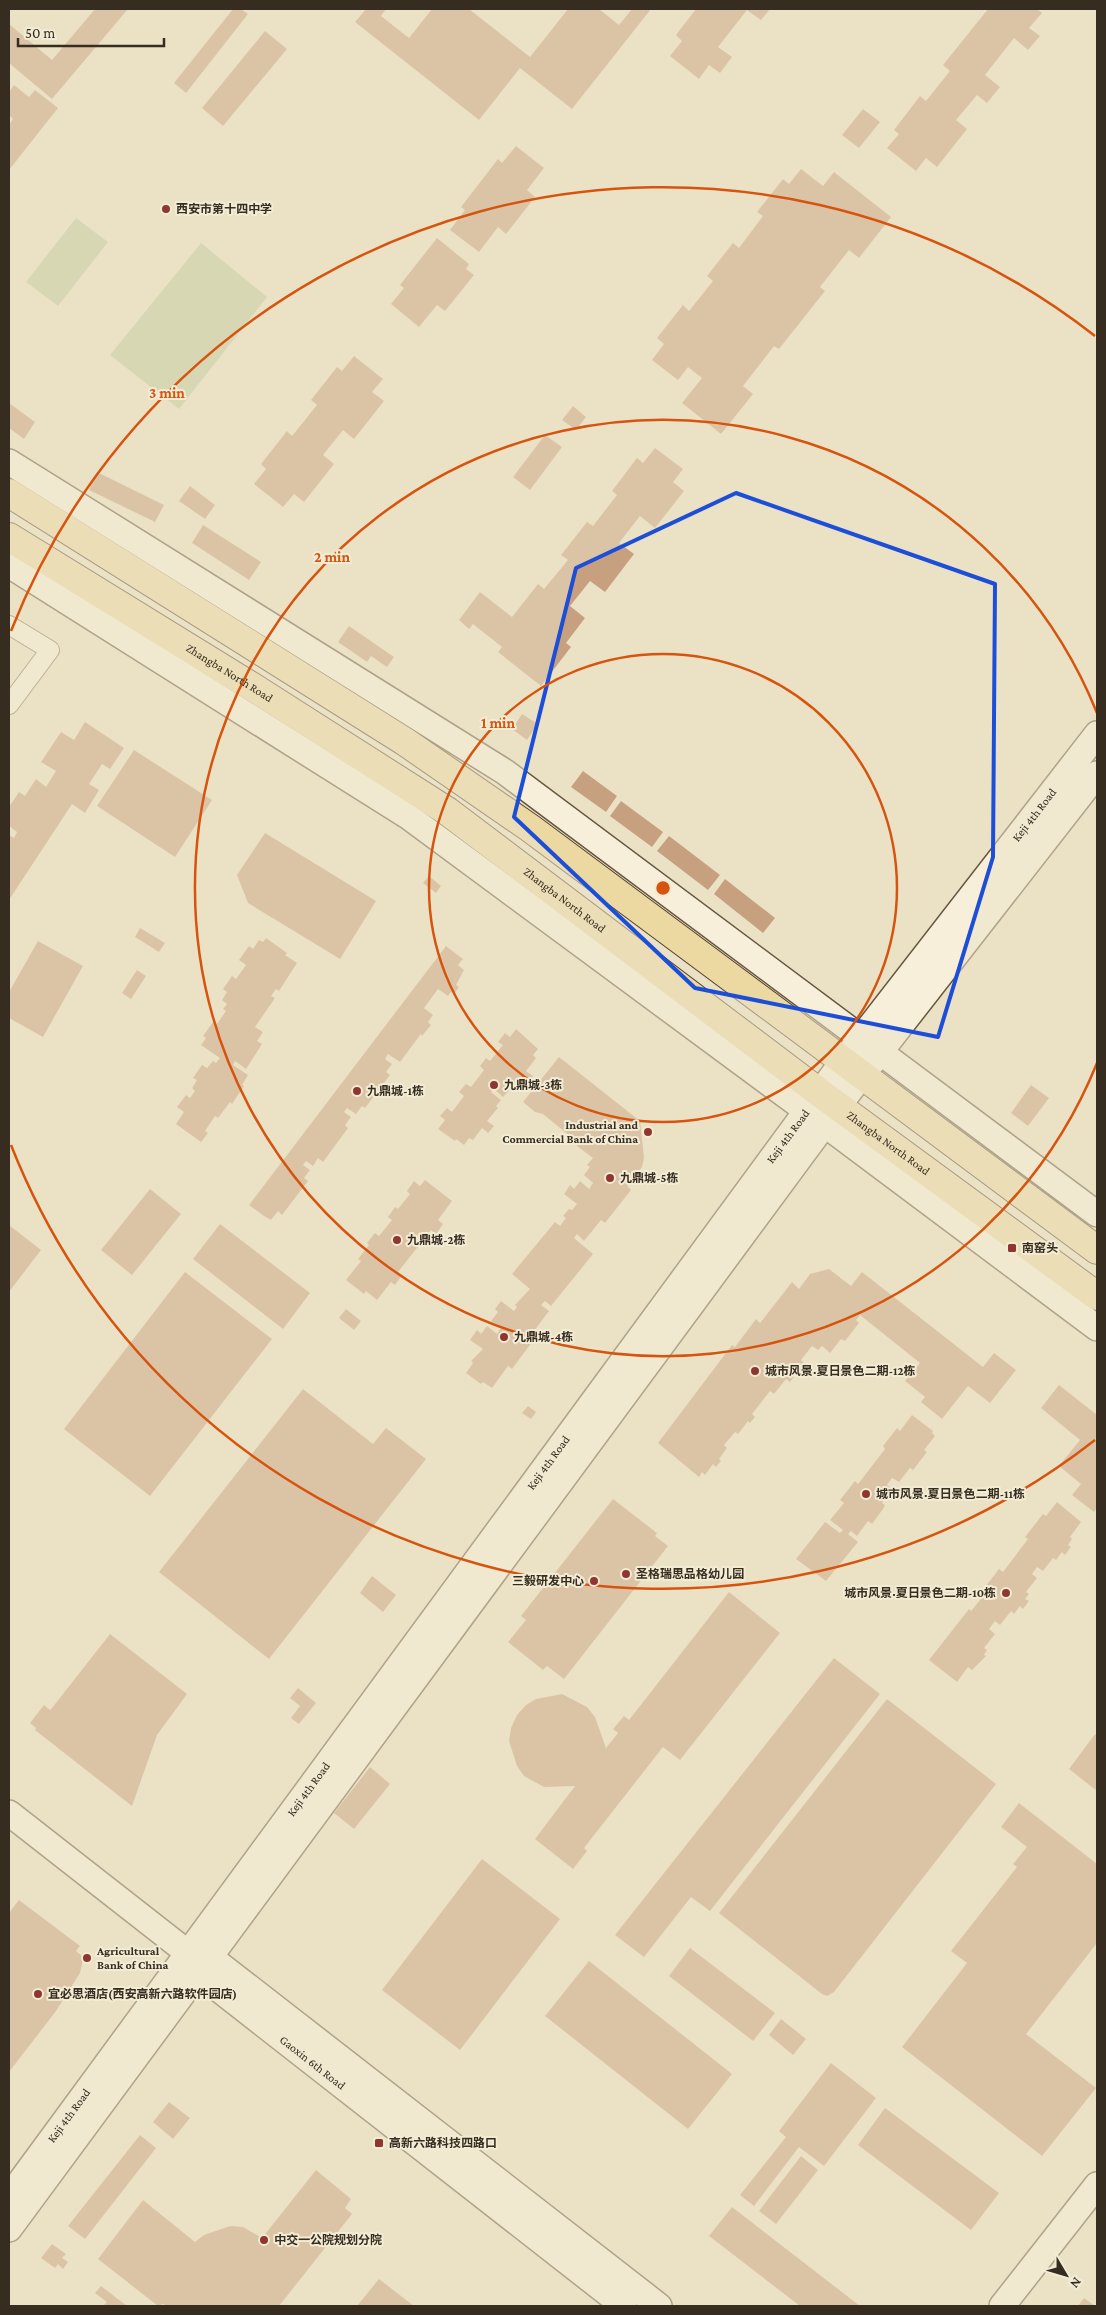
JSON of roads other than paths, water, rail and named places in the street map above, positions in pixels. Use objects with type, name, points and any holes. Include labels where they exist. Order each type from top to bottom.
[{"type":"main road","points":[[9,493],[404,741],[530,828],[854,1067],[1097,1250]]},
{"type":"main road","name":"Zhangba North Road","points":[[9,537],[251,686],[447,811],[822,1109],[1097,1296]]},
{"type":"street","points":[[9,462],[505,772],[1097,1214]]},
{"type":"street","points":[[9,565],[409,817],[822,1109],[1097,1328]]},
{"type":"street","points":[[9,625],[50,650],[9,705]]},
{"type":"street","name":"Keji 4th Road","points":[[9,2229],[199,1961],[1097,734]]},
{"type":"street","name":"Keji 4th Road","points":[[871,1045],[1097,774]]},
{"type":"street","name":"Gaoxin 6th Road","points":[[9,1813],[199,1961],[658,2306]]},
{"type":"street","name":"Keji 4th Road","points":[[9,2197],[199,1961]]},
{"type":"street","name":"Gaoxin 6th Road","points":[[199,1961],[624,2306]]},
{"type":"street","points":[[1002,2306],[1097,2185]]},
{"type":"place","name":"西安市第十四中学","points":[[166,209]]},
{"type":"place","name":"九鼎城-3栋","points":[[494,1085]]},
{"type":"place","name":"九鼎城-1栋","points":[[357,1091]]},
{"type":"place","name":"Industrial and Commercial Bank of China","points":[[648,1132]]},
{"type":"place","name":"九鼎城-5栋","points":[[610,1178]]},
{"type":"place","name":"九鼎城-2栋","points":[[397,1240]]},
{"type":"place","name":"南窑头","points":[[1012,1248]]},
{"type":"place","name":"九鼎城-4栋","points":[[504,1337]]},
{"type":"place","name":"城市风景·夏日景色二期-12栋","points":[[755,1371]]},
{"type":"place","name":"城市风景·夏日景色二期-11栋","points":[[866,1494]]},
{"type":"place","name":"圣格瑞思品格幼儿园","points":[[626,1574]]},
{"type":"place","name":"三毅研发中心","points":[[594,1581]]},
{"type":"place","name":"城市风景·夏日景色二期-10栋","points":[[1006,1593]]},
{"type":"place","name":"Agricultural Bank of China","points":[[87,1958]]},
{"type":"place","name":"宜必思酒店(西安高新六路软件园店)","points":[[38,1994]]},
{"type":"place","name":"高新六路科技四路口","points":[[379,2143]]},
{"type":"place","name":"中交一公院规划分院","points":[[264,2240]]}]
